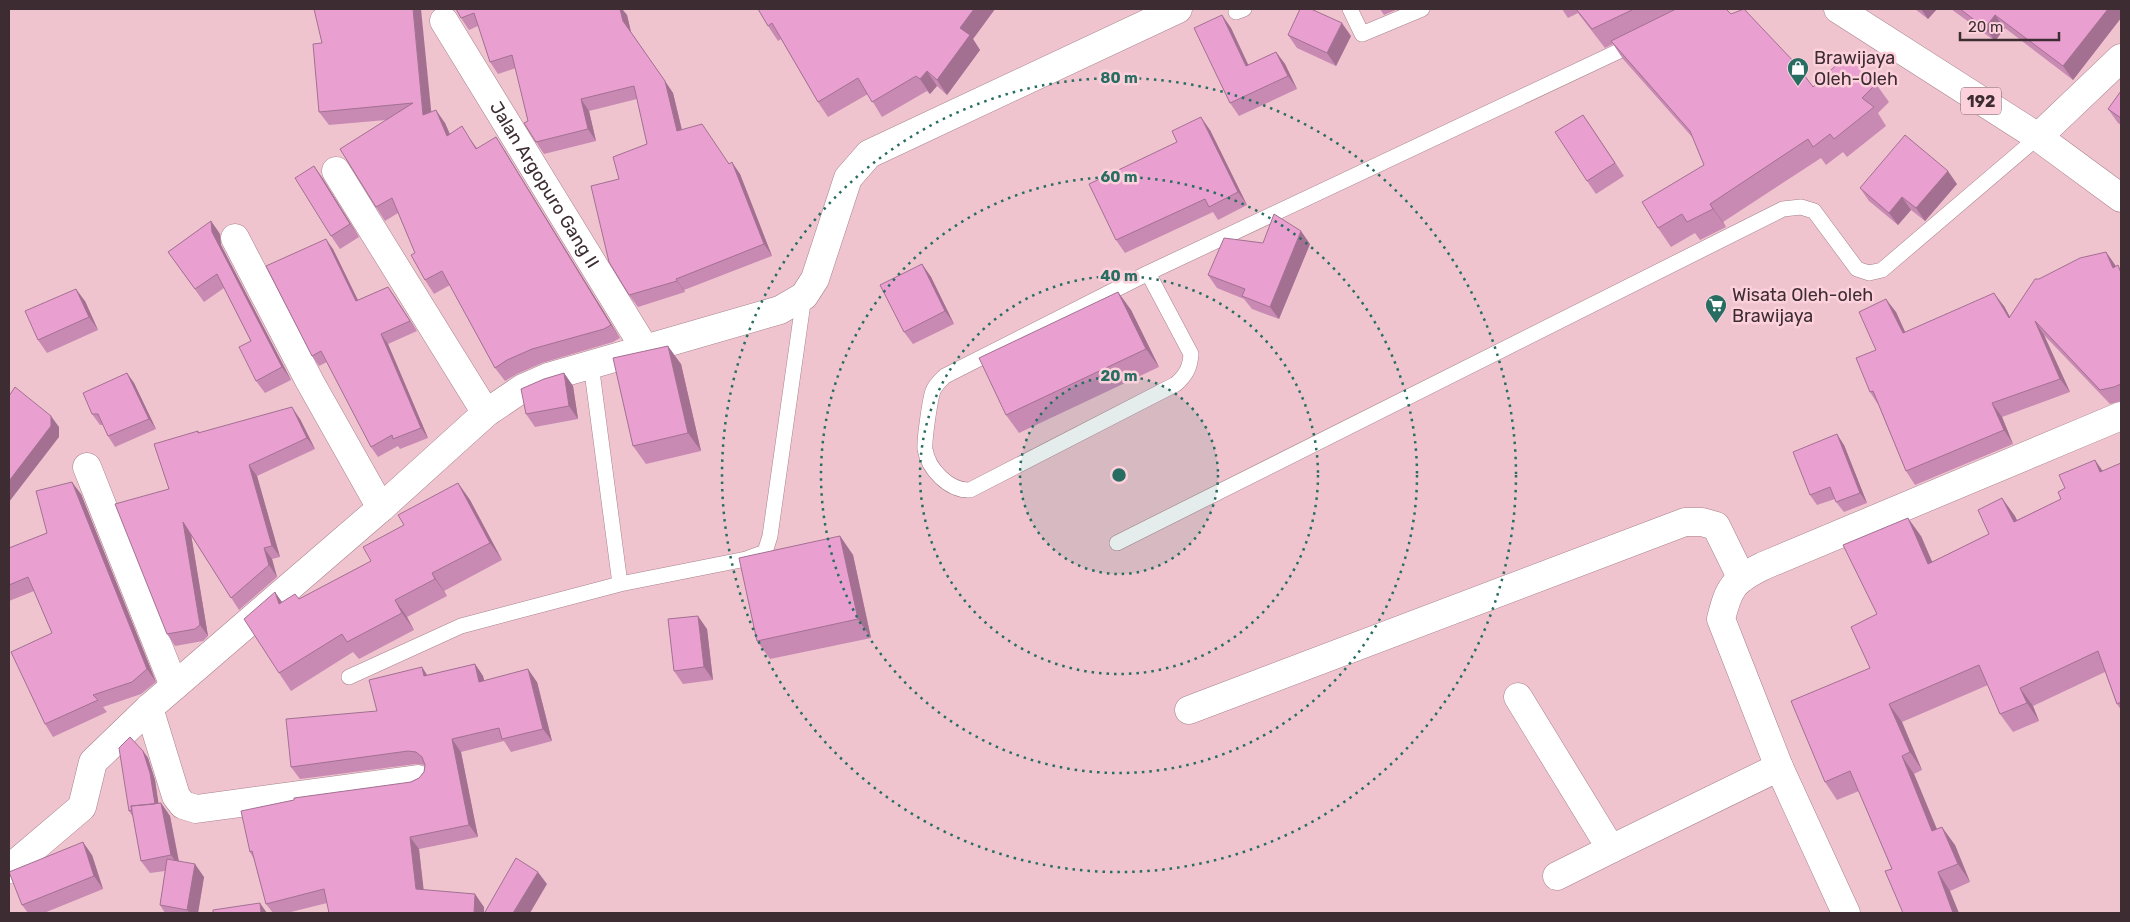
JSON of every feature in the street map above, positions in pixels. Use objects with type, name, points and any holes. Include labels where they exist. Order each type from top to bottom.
[{"type":"street","points":[[9,869],[82,807],[93,762],[148,708],[381,508],[486,413],[524,388],[548,377],[780,310],[804,296],[815,279],[848,178],[869,154],[1178,9]]},
{"type":"street","name":"192","points":[[1838,9],[2038,137],[2121,198]]},
{"type":"street","name":"Jalan Argopuro Gang II","points":[[444,21],[645,349]]},
{"type":"street","points":[[2038,137],[2121,58]]},
{"type":"street","points":[[336,171],[486,413]]},
{"type":"street","points":[[235,238],[310,382],[381,508]]},
{"type":"street","points":[[1846,913],[1780,767],[1721,619],[1727,596],[1741,577],[1763,566],[2121,416]]},
{"type":"street","points":[[87,467],[174,686]]},
{"type":"street","points":[[1189,710],[1685,522],[1702,522],[1716,526],[1741,577]]},
{"type":"street","points":[[1518,697],[1611,849]]},
{"type":"street","points":[[148,708],[176,796],[183,805],[196,809],[418,779]]},
{"type":"street","points":[[1557,876],[1780,767]]},
{"type":"lane","points":[[1350,9],[1362,34],[1422,9]]},
{"type":"lane","points":[[1148,273],[1190,354],[1190,366],[1185,375],[1176,384],[970,490],[954,487],[943,479],[927,456],[924,446],[933,390],[946,376],[1148,273],[1645,38]]},
{"type":"lane","points":[[1116,543],[1783,209],[1801,207],[1814,211],[1857,269],[1869,273],[1882,270],[2038,137]]},
{"type":"lane","points":[[348,677],[461,626],[620,584],[746,559],[766,552],[770,536],[804,296]]},
{"type":"lane","points":[[591,364],[620,584]]},
{"type":"building","points":[[314,9],[413,9],[423,115],[436,110],[447,136],[462,126],[476,149],[496,137],[611,325],[604,329],[532,349],[507,360],[495,368],[442,271],[425,280],[411,255],[415,253],[392,198],[376,207],[340,149],[413,103],[319,112],[313,44],[322,43]]},
{"type":"building","points":[[456,9],[620,9],[623,21],[665,81],[677,131],[702,124],[729,164],[732,162],[764,244],[676,279],[677,281],[629,295],[609,262],[591,186],[619,179],[613,157],[647,144],[634,86],[581,99],[588,129],[536,142],[524,123],[528,121],[512,55],[490,62],[474,13],[461,18]]},
{"type":"building","points":[[758,9],[974,9],[960,28],[970,35],[937,80],[927,71],[920,79],[916,76],[872,102],[858,78],[818,102],[772,23],[768,26]]},
{"type":"building","points":[[1300,9],[1311,9],[1342,23],[1327,53],[1288,35]]},
{"type":"building","points":[[1576,9],[1634,9],[1592,29]]},
{"type":"building","points":[[1676,9],[1726,9],[1731,14],[1744,9],[1796,64],[1813,87],[1848,54],[1876,84],[1862,98],[1874,107],[1834,139],[1830,134],[1813,147],[1808,139],[1710,204],[1713,209],[1687,222],[1682,214],[1658,228],[1642,202],[1704,165],[1690,131],[1611,41]]},
{"type":"building","points":[[1960,9],[2108,9],[2063,66],[1995,15],[1985,28]]},
{"type":"building","points":[[1222,15],[1246,66],[1276,52],[1288,76],[1230,103],[1194,28]]},
{"type":"building","points":[[2121,91],[2121,118],[2108,109]]},
{"type":"building","points":[[1583,115],[1615,163],[1587,181],[1555,132]]},
{"type":"building","points":[[1201,117],[1238,192],[1209,207],[1205,199],[1116,240],[1089,184],[1177,142],[1172,131]]},
{"type":"building","points":[[1905,135],[1948,171],[1916,208],[1902,197],[1889,213],[1860,188]]},
{"type":"building","points":[[314,166],[350,224],[331,236],[295,178]]},
{"type":"building","points":[[1274,214],[1301,231],[1270,307],[1242,296],[1245,289],[1208,275],[1224,238],[1263,243]]},
{"type":"building","points":[[211,221],[212,232],[282,367],[256,381],[239,347],[251,341],[217,274],[195,289],[168,252]]},
{"type":"building","points":[[326,239],[356,301],[388,287],[410,321],[381,334],[421,428],[393,439],[392,435],[371,447],[321,351],[312,356],[266,266]]},
{"type":"building","points":[[2106,252],[2113,268],[2118,265],[2121,273],[2121,384],[2100,390],[2035,321],[2060,379],[1992,403],[2004,430],[1906,471],[1873,391],[1870,392],[1856,358],[1876,350],[1859,312],[1886,299],[1903,333],[1994,293],[2009,318],[2035,279],[2039,279],[2080,258]]},
{"type":"building","points":[[922,264],[945,311],[904,332],[880,285]]},
{"type":"building","points":[[76,289],[89,317],[38,340],[25,311]]},
{"type":"building","points":[[1118,292],[1146,349],[1006,415],[979,358]]},
{"type":"building","points":[[668,346],[688,433],[633,446],[613,358]]},
{"type":"building","points":[[127,373],[149,419],[108,436],[98,414],[92,414],[83,393]]},
{"type":"building","points":[[564,373],[569,406],[526,414],[521,389]]},
{"type":"building","points":[[15,387],[51,416],[51,426],[9,481],[9,396]]},
{"type":"building","points":[[292,407],[307,438],[249,465],[272,546],[264,548],[269,565],[231,598],[183,522],[200,625],[195,629],[167,634],[115,504],[169,489],[154,444]]},
{"type":"building","points":[[1837,434],[1860,493],[1836,502],[1830,487],[1810,495],[1793,452]]},
{"type":"building","points":[[2095,460],[2100,472],[2121,463],[2121,702],[2117,704],[2098,651],[2020,688],[2027,703],[2000,714],[1979,665],[1889,704],[1910,752],[1902,756],[1932,831],[1942,827],[1958,864],[1938,872],[1953,913],[1903,913],[1885,871],[1892,869],[1850,771],[1825,782],[1791,701],[1870,668],[1851,627],[1877,614],[1843,545],[1908,518],[1928,564],[1989,534],[1978,510],[2002,498],[2014,522],[2061,499],[2058,492],[2065,488],[2059,475]]},
{"type":"building","points":[[72,482],[147,669],[132,682],[93,695],[98,700],[45,724],[11,652],[52,633],[28,577],[9,585],[9,548],[47,533],[36,491]]},
{"type":"building","points":[[458,483],[490,543],[432,573],[435,579],[395,600],[402,613],[347,642],[342,634],[279,673],[244,619],[275,592],[279,604],[295,594],[299,599],[371,561],[363,547],[404,525],[398,515]]},
{"type":"building","points":[[840,536],[858,619],[757,641],[739,558]]},
{"type":"building","points":[[698,616],[704,667],[674,671],[668,619]]},
{"type":"building","points":[[475,664],[479,682],[528,669],[543,729],[502,739],[499,728],[452,739],[469,825],[410,837],[416,889],[475,894],[474,913],[329,913],[324,889],[266,904],[252,851],[250,852],[241,811],[294,800],[294,798],[411,782],[419,778],[424,772],[425,765],[422,757],[416,752],[408,751],[291,767],[286,719],[377,711],[369,680],[422,667],[424,676]]},
{"type":"building","points":[[130,737],[143,751],[150,773],[155,804],[131,806],[132,810],[129,811],[119,748]]},
{"type":"building","points":[[161,803],[171,855],[141,861],[131,806]]},
{"type":"building","points":[[83,842],[94,876],[22,905],[9,872]]},
{"type":"building","points":[[516,858],[538,872],[513,913],[485,912]]},
{"type":"building","points":[[167,859],[195,864],[187,910],[160,905]]},
{"type":"building","points":[[260,903],[261,913],[213,913],[213,910]]},
{"type":"place","name":"Brawijaya Oleh-Oleh","points":[[1798,87]]},
{"type":"place","name":"Wisata Oleh-oleh Brawijaya","points":[[1716,324]]}]
